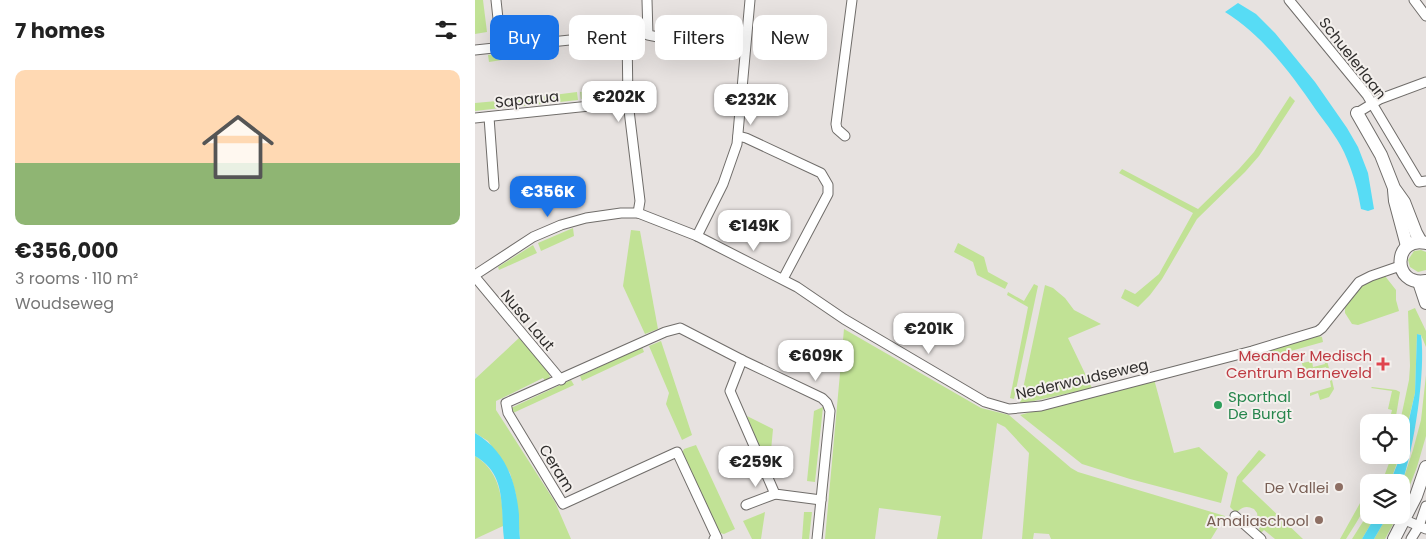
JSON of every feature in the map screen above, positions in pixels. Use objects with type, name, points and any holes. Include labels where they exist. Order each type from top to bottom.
[{"type":"street","points":[[496,0],[498,15]]},
{"type":"street","points":[[647,0],[648,35],[698,45],[745,50]]},
{"type":"street","points":[[697,236],[723,184],[737,144],[751,0]]},
{"type":"street","points":[[845,136],[837,129],[836,124],[852,0]]},
{"type":"street","name":"Schuelerlaan","points":[[1289,0],[1373,103],[1419,182],[1426,181]]},
{"type":"street","points":[[1414,0],[1426,16]]},
{"type":"street","points":[[475,276],[533,237],[561,225],[586,218],[621,213],[638,213],[639,192],[628,102],[627,34],[559,41]]},
{"type":"street","points":[[475,50],[490,48]]},
{"type":"street","points":[[1426,82],[1380,99],[1357,113],[1381,155],[1394,188],[1404,202],[1416,234],[1423,242],[1407,246],[1402,253],[1400,266],[1407,277],[1422,281],[1426,303]]},
{"type":"street","name":"Saparua","points":[[475,118],[628,102]]},
{"type":"street","name":"Saparua","points":[[489,117],[494,186]]},
{"type":"street","points":[[738,136],[821,173],[828,185],[828,194],[783,279]]},
{"type":"street","points":[[1394,188],[1395,201],[1407,246]]},
{"type":"street","name":"Nederwoudseweg","points":[[638,213],[697,236],[783,279],[844,319],[985,402],[1005,409],[1041,406],[1252,351],[1318,330],[1322,328],[1359,282],[1400,266]]},
{"type":"street","name":"Nusa Laut","points":[[475,276],[561,380]]},
{"type":"street","name":"Ceram","points":[[714,539],[717,538],[677,452],[563,504],[508,413],[506,403],[665,332],[680,328],[742,360]]},
{"type":"street","points":[[775,494],[729,390],[742,360],[822,398],[827,403],[830,411],[817,539]]},
{"type":"street","points":[[1410,507],[1426,467]]},
{"type":"street","points":[[746,505],[775,494],[821,500]]},
{"type":"street","points":[[1411,539],[1422,528],[1426,506]]},
{"type":"street","points":[[1235,516],[1261,539]]},
{"type":"street","points":[[1410,522],[1422,528]]},
{"type":"street","points":[[1395,539],[1403,524]]},
{"type":"green space","points":[[475,0],[483,0],[487,32],[475,34]]},
{"type":"green space","points":[[488,55],[490,55],[490,60],[502,60],[489,62]]},
{"type":"green space","points":[[614,88],[615,96],[581,99],[580,92]]},
{"type":"green space","points":[[577,92],[578,100],[515,107],[514,100]]},
{"type":"green space","points":[[1290,96],[1295,101],[1259,156],[1197,219],[1162,279],[1150,295],[1138,307],[1121,298],[1125,289],[1135,294],[1159,274],[1193,213],[1119,173],[1122,169],[1198,209],[1254,152]]},
{"type":"green space","points":[[508,100],[509,107],[475,111],[475,103]]},
{"type":"green space","points":[[573,228],[574,236],[541,251],[538,243]]},
{"type":"green space","points":[[631,230],[640,231],[658,329],[645,334],[623,286]]},
{"type":"green space","points":[[958,243],[984,257],[988,272],[1008,283],[1005,289],[977,275],[973,262],[954,252]]},
{"type":"green space","points":[[533,245],[537,253],[499,270],[498,267]]},
{"type":"green space","points":[[1421,250],[1426,252],[1426,270],[1418,272],[1410,267],[1408,260],[1414,251]]},
{"type":"green space","points":[[1385,276],[1396,290],[1399,311],[1358,325],[1352,324],[1345,313],[1345,306],[1362,285]]},
{"type":"green space","points":[[1034,284],[1038,286],[1014,399],[1010,398],[1028,307],[1007,295],[1008,292],[1024,301]]},
{"type":"green space","points":[[1045,285],[1053,288],[1065,298],[1074,310],[1101,324],[1068,338],[1092,388],[1020,403]]},
{"type":"green space","points":[[1415,308],[1426,331],[1426,347],[1421,335],[1417,334],[1415,393],[1410,414],[1402,414],[1410,366],[1408,311]]},
{"type":"green space","points":[[844,329],[981,408],[1009,415],[1078,472],[1225,516],[1211,539],[1051,539],[1049,534],[1034,533],[1033,539],[1022,539],[1029,453],[1005,427],[997,423],[982,539],[937,539],[941,516],[879,508],[875,539],[825,539]]},
{"type":"green space","points":[[1319,336],[1322,337],[1323,342],[1258,360],[1259,353]]},
{"type":"green space","points":[[519,338],[549,372],[550,378],[546,382],[543,378],[496,401],[496,410],[555,502],[571,539],[520,539],[516,495],[510,473],[488,441],[475,433],[475,379]]},
{"type":"green space","points":[[661,341],[692,435],[682,440],[666,404],[669,393],[649,346]]},
{"type":"green space","points":[[642,347],[644,352],[582,381],[580,376]]},
{"type":"green space","points":[[1323,357],[1326,357],[1330,372],[1328,373],[1326,367],[1304,372],[1302,363],[1312,361],[1313,367],[1325,364]]},
{"type":"green space","points":[[1426,375],[1426,436],[1410,485],[1410,474],[1405,474],[1410,464],[1421,420]]},
{"type":"green space","points":[[1154,379],[1174,453],[1199,447],[1228,473],[1221,503],[1082,464],[1020,415]]},
{"type":"green space","points":[[571,380],[574,385],[513,413],[511,408]]},
{"type":"green space","points":[[1332,380],[1334,389],[1329,397],[1320,400],[1318,393],[1310,396],[1310,393],[1331,387],[1330,381]]},
{"type":"green space","points":[[1371,388],[1400,392],[1396,414],[1391,414],[1392,410],[1388,409],[1392,391]]},
{"type":"green space","points":[[823,407],[815,482],[807,481],[814,411]]},
{"type":"green space","points":[[747,416],[773,429],[769,472]]},
{"type":"green space","points":[[696,445],[735,529],[724,534],[720,533],[682,453],[684,449]]},
{"type":"green space","points":[[1259,450],[1266,455],[1242,481],[1303,539],[1275,539],[1264,530],[1260,534],[1257,513],[1254,509],[1244,507],[1236,513],[1230,507],[1237,477]]},
{"type":"green space","points":[[475,456],[483,462],[495,478],[501,496],[503,526],[475,539]]},
{"type":"green space","points":[[1389,464],[1397,464],[1393,474],[1385,474]]},
{"type":"green space","points":[[1360,503],[1360,516],[1346,539],[1340,539]]},
{"type":"green space","points":[[765,512],[761,539],[752,539],[743,521]]},
{"type":"green space","points":[[804,512],[812,512],[809,539],[802,539]]},
{"type":"green space","points":[[1361,524],[1371,524],[1362,539],[1352,539]]},
{"type":"green space","points":[[1383,524],[1393,524],[1385,539],[1374,539]]},
{"type":"water","points":[[1238,3],[1256,14],[1275,33],[1315,82],[1347,128],[1358,147],[1368,173],[1374,209],[1368,211],[1361,209],[1354,178],[1341,146],[1297,82],[1252,32],[1225,12]]},
{"type":"water","points":[[1417,334],[1421,335],[1422,369],[1418,410],[1410,452],[1410,415],[1415,393]]},
{"type":"water","points":[[475,433],[495,449],[502,458],[512,479],[518,503],[520,539],[504,539],[502,504],[498,482],[486,464],[475,456]]},
{"type":"water","points":[[1397,464],[1407,464],[1405,474],[1393,474]]},
{"type":"water","points":[[1371,524],[1383,524],[1374,539],[1362,539]]},
{"type":"place","name":"Meander Medisch Centrum Barneveld","points":[[1383,364]]},
{"type":"place","name":"Sporthal De Burgt","points":[[1218,405]]},
{"type":"place","name":"De Vallei","points":[[1339,487]]},
{"type":"place","name":"Amaliaschool","points":[[1319,520]]}]
